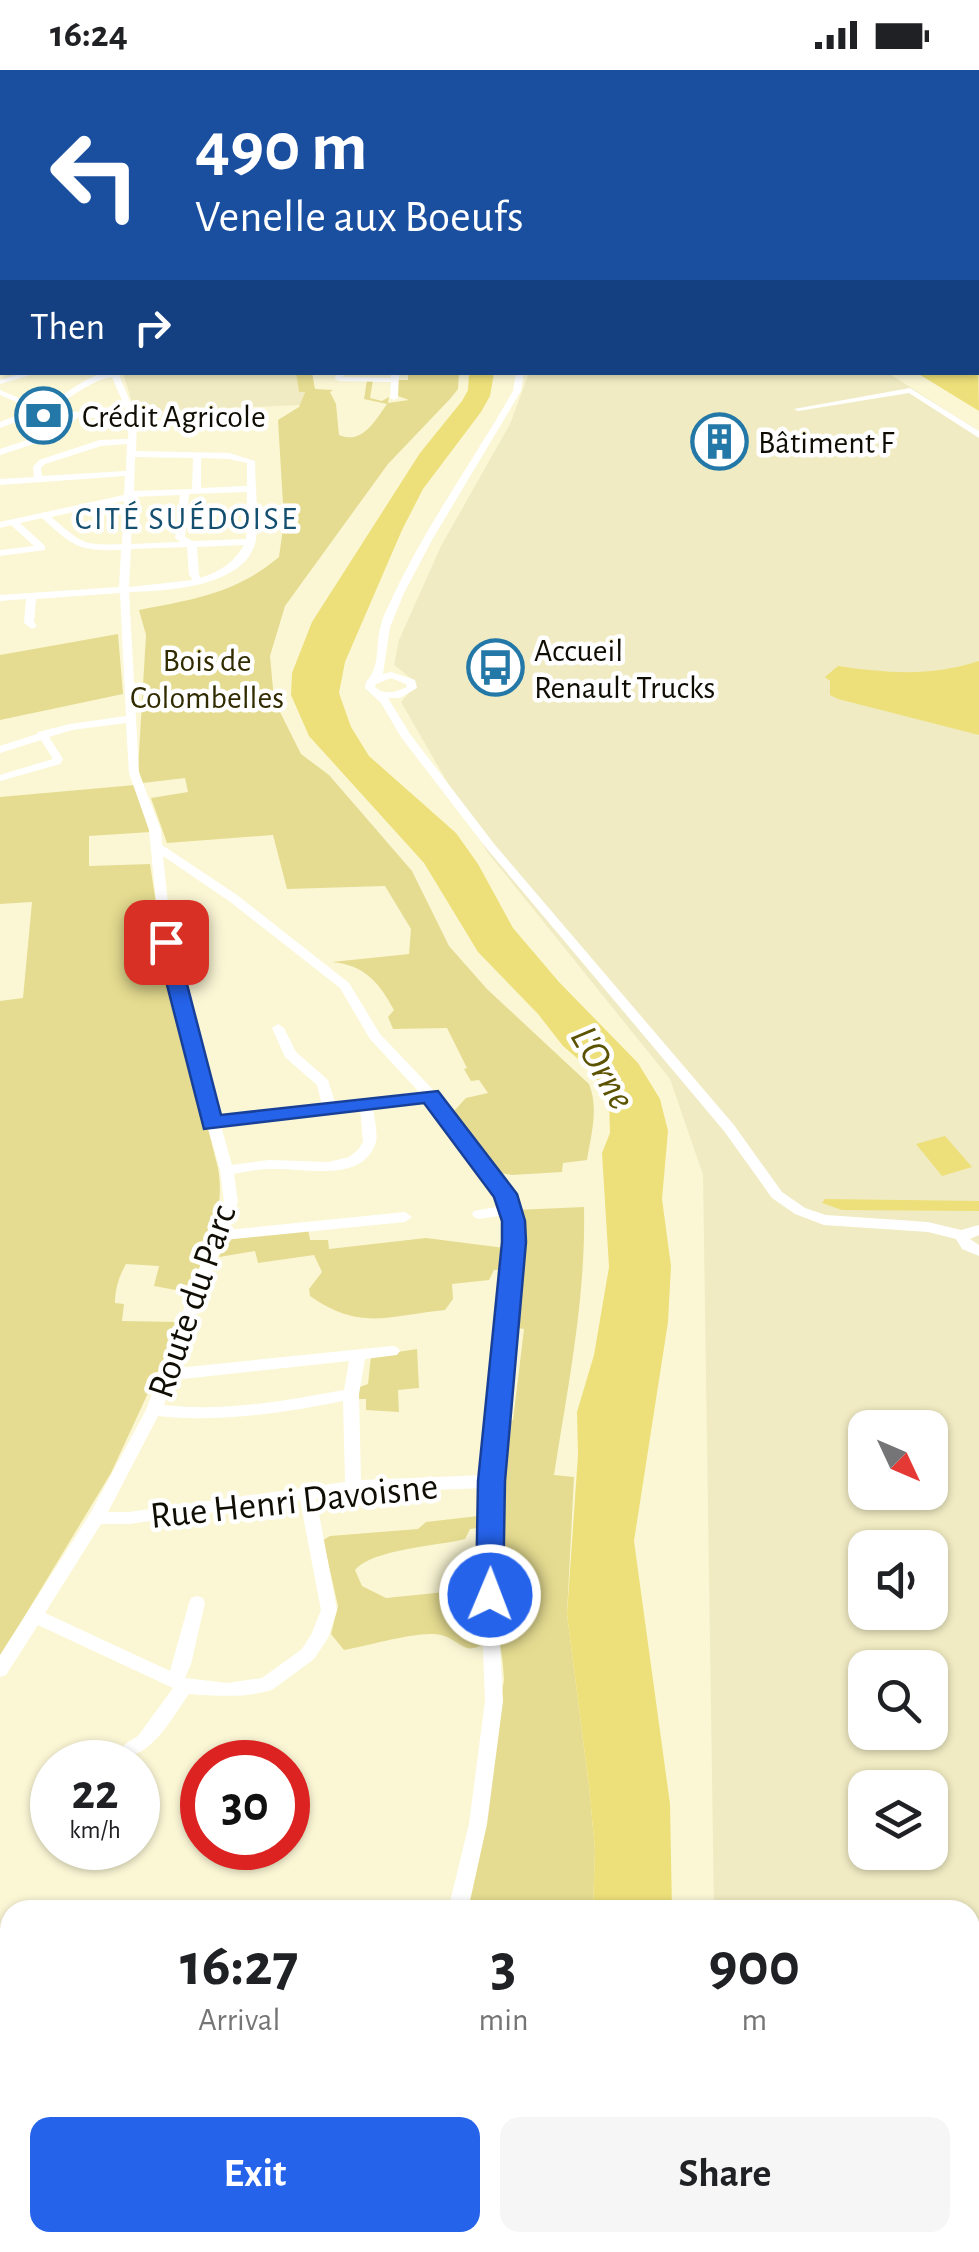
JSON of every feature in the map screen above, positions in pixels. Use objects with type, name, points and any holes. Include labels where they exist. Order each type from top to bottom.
[{"type":"street","points":[[0,382],[28,375]]},
{"type":"street","points":[[0,426],[44,410],[106,375]]},
{"type":"street","points":[[0,392],[44,410],[76,416],[133,418],[118,375]]},
{"type":"street","points":[[340,375],[339,380],[395,376],[394,398]]},
{"type":"street","points":[[519,375],[512,401],[399,594],[385,625],[381,668],[370,685],[491,847],[716,1113],[771,1189],[804,1213],[839,1222],[971,1233],[966,1246],[979,1251]]},
{"type":"street","points":[[798,409],[910,390],[979,435]]},
{"type":"street","points":[[0,452],[55,434],[76,416]]},
{"type":"street","name":"Route du Parc","points":[[0,1670],[96,1518],[154,1410],[222,1235],[231,1202],[227,1170],[166,942],[159,848],[134,773],[124,589],[133,418]]},
{"type":"street","points":[[55,434],[84,448]]},
{"type":"street","points":[[11,449],[40,464],[84,448],[132,440]]},
{"type":"street","points":[[0,598],[166,588],[198,581],[235,564],[251,542],[250,460],[197,454],[131,454]]},
{"type":"street","points":[[197,454],[180,538],[192,545],[198,581]]},
{"type":"street","points":[[38,478],[40,464]]},
{"type":"street","points":[[0,482],[130,472]]},
{"type":"street","points":[[8,524],[128,496],[250,489]]},
{"type":"street","points":[[0,553],[42,548],[8,524],[1,511]]},
{"type":"street","points":[[46,518],[84,546],[251,542]]},
{"type":"street","points":[[32,626],[40,581]]},
{"type":"street","points":[[380,651],[398,676],[412,685],[396,702],[396,718]]},
{"type":"street","points":[[375,679],[398,676]]},
{"type":"street","points":[[376,694],[403,694]]},
{"type":"street","points":[[0,750],[42,734],[129,720]]},
{"type":"street","points":[[0,778],[56,762],[58,759],[42,734]]},
{"type":"street","points":[[159,848],[193,868],[338,978],[356,1000],[375,1036],[430,1096],[505,1194],[511,1209],[514,1242],[492,1481],[490,1595],[494,1700],[478,1824],[460,1900]]},
{"type":"street","points":[[278,1028],[290,1054],[322,1083],[330,1109]]},
{"type":"street","points":[[212,1124],[430,1096]]},
{"type":"street","points":[[227,1170],[268,1164],[344,1165],[356,1160],[370,1142],[366,1105]]},
{"type":"street","points":[[479,1214],[511,1209]]},
{"type":"street","points":[[222,1235],[405,1217]]},
{"type":"street","points":[[167,1376],[392,1350]]},
{"type":"street","points":[[352,1486],[352,1394],[358,1354]]},
{"type":"street","points":[[154,1410],[207,1416],[238,1414],[352,1394]]},
{"type":"street","name":"Rue Henri Davoisne","points":[[96,1518],[128,1518],[352,1486],[492,1481]]},
{"type":"street","points":[[35,1616],[180,1682],[228,1690],[266,1685],[294,1668],[319,1638],[329,1610],[308,1492]]},
{"type":"street","points":[[144,1740],[180,1682],[196,1603]]},
{"type":"shaded area","points":[[124,375],[296,375],[299,391],[305,391],[300,405],[135,412]]},
{"type":"shaded area","points":[[528,375],[891,375],[979,431],[979,1900],[714,1900],[703,1175],[670,1079],[488,853],[401,702],[417,683],[394,665],[399,640],[441,546],[510,424]]},
{"type":"green space","name":"Bois de Colombelles","points":[[296,375],[312,375],[315,389],[333,390],[330,392],[336,404],[339,435],[355,437],[367,430],[387,404],[364,399],[367,380],[373,380],[370,398],[382,401],[389,397],[388,403],[409,400],[395,395],[398,380],[408,380],[408,375],[459,375],[458,389],[388,464],[285,606],[270,656],[274,700],[301,754],[329,775],[412,871],[449,946],[487,989],[589,1084],[594,1112],[587,1160],[563,1163],[562,1172],[495,1172],[483,1149],[477,1150],[452,1113],[466,1098],[488,1093],[479,1080],[471,1081],[447,1028],[393,1029],[388,1017],[394,1010],[376,983],[362,971],[332,962],[409,954],[411,929],[385,886],[287,889],[273,835],[167,843],[151,798],[188,792],[185,778],[143,783],[138,769],[146,635],[139,610],[230,587],[279,557],[284,521],[278,420],[299,407],[305,392],[299,392]]},
{"type":"green space","points":[[118,634],[123,694],[0,720],[0,655]]},
{"type":"green space","points":[[135,785],[151,832],[89,836],[89,866],[150,864],[164,956],[218,1168],[217,1216],[192,1293],[154,1286],[159,1266],[126,1264],[115,1303],[124,1304],[122,1321],[181,1322],[111,1473],[0,1657],[0,1001],[23,998],[32,902],[0,904],[0,797]]},
{"type":"green space","points":[[584,1207],[579,1308],[554,1475],[574,1477],[567,1614],[595,1850],[593,1900],[467,1900],[504,1680],[496,1611],[498,1492],[504,1427],[513,1420],[524,1329],[518,1328],[519,1304],[510,1303],[515,1210]]},
{"type":"green space","points":[[308,1229],[310,1240],[328,1240],[329,1249],[426,1238],[505,1248],[504,1270],[494,1270],[489,1280],[452,1284],[453,1299],[445,1310],[374,1318],[344,1314],[310,1296],[309,1289],[322,1272],[314,1255],[258,1263],[255,1251],[219,1257],[227,1240],[235,1237]]},
{"type":"green space","points":[[417,1349],[419,1388],[398,1390],[399,1412],[366,1410],[366,1399],[357,1399],[357,1388],[368,1384],[371,1356]]},
{"type":"green space","points":[[478,1516],[486,1519],[486,1527],[470,1529],[465,1539],[390,1553],[355,1570],[362,1586],[386,1598],[485,1588],[484,1643],[467,1648],[448,1637],[432,1634],[344,1650],[331,1634],[338,1606],[323,1540],[330,1536],[418,1529],[426,1522]]},
{"type":"water","name":"L'Orne","points":[[469,375],[494,375],[490,396],[481,412],[423,489],[402,530],[345,662],[339,693],[351,727],[369,756],[456,833],[513,928],[638,1063],[660,1099],[668,1131],[662,1199],[671,1266],[668,1322],[634,1541],[670,1804],[672,1900],[593,1900],[595,1850],[567,1614],[578,1455],[577,1412],[594,1355],[609,1267],[602,1153],[610,1133],[609,1100],[591,1070],[563,1046],[478,952],[424,863],[309,736],[291,695],[292,673],[312,622],[420,453],[468,390]]},
{"type":"water","points":[[920,375],[978,375],[979,411]]},
{"type":"water","points":[[979,661],[979,735],[838,699],[830,695],[830,681],[825,677],[838,666],[908,672],[943,670]]},
{"type":"water","points":[[945,1136],[972,1167],[942,1176],[916,1144]]},
{"type":"water","points":[[825,1199],[979,1201],[979,1211],[842,1210],[822,1203]]},
{"type":"place","name":"Crédit Agricole","points":[[43,416]]},
{"type":"place","name":"Bâtiment F","points":[[719,442]]},
{"type":"place","name":"Accueil Renault Trucks","points":[[495,668]]},
{"type":"district","name":"CITÉ SUÉDOISE","points":[[187,518]]},
{"type":"route","points":[[166,942],[212,1124],[430,1096],[505,1194],[514,1221],[514,1242],[492,1481],[490,1595]]}]
